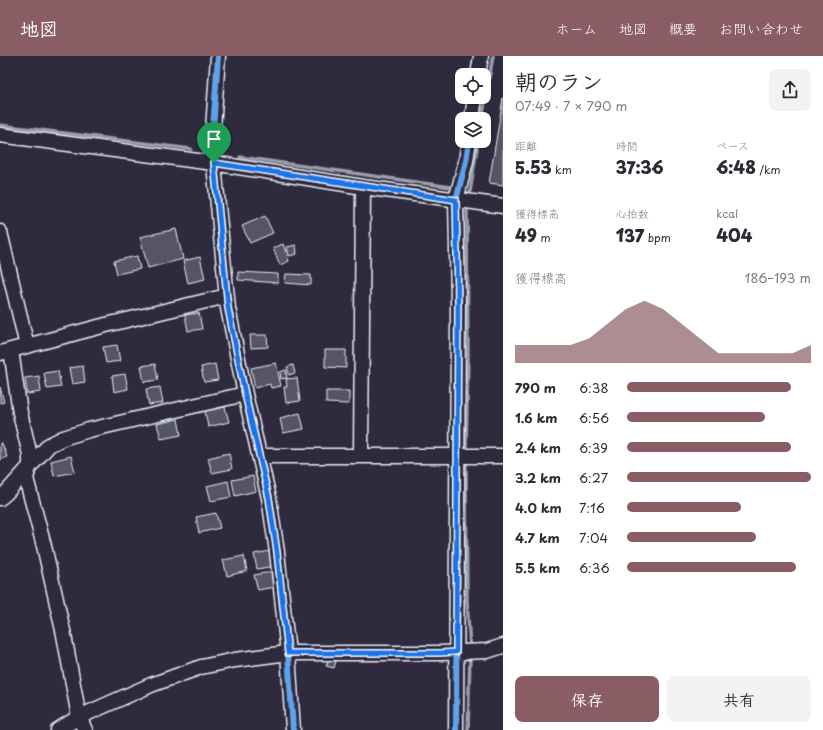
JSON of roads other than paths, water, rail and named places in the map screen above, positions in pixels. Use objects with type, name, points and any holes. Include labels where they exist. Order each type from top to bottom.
[{"type":"street","points":[[218,56],[212,144],[227,296],[245,394],[269,498],[277,552],[288,653],[293,730]]},
{"type":"street","points":[[479,68],[481,56]]},
{"type":"street","points":[[0,135],[214,163],[362,187],[503,206]]},
{"type":"street","points":[[456,730],[466,651],[458,456],[456,200],[468,148]]},
{"type":"street","points":[[361,456],[362,187]]},
{"type":"street","points":[[0,232],[27,346]]},
{"type":"street","points":[[84,730],[79,717],[44,546],[26,478],[30,465],[30,455],[6,351],[106,324],[227,296]]},
{"type":"street","points":[[0,498],[49,444],[63,438],[89,430],[245,394]]},
{"type":"street","points":[[260,456],[503,456]]},
{"type":"street","points":[[58,730],[79,717],[151,685],[201,667],[235,660],[288,653],[440,653],[487,651],[503,646]]},
{"type":"waterway","points":[[483,112],[493,56]]},
{"type":"waterway","points":[[0,125],[191,149]]},
{"type":"waterway","points":[[470,192],[477,148]]},
{"type":"waterway","points":[[240,157],[451,187]]},
{"type":"waterway","points":[[466,453],[468,359],[467,211]]},
{"type":"waterway","points":[[466,460],[467,600],[470,649]]},
{"type":"waterway","points":[[468,730],[470,655]]}]
